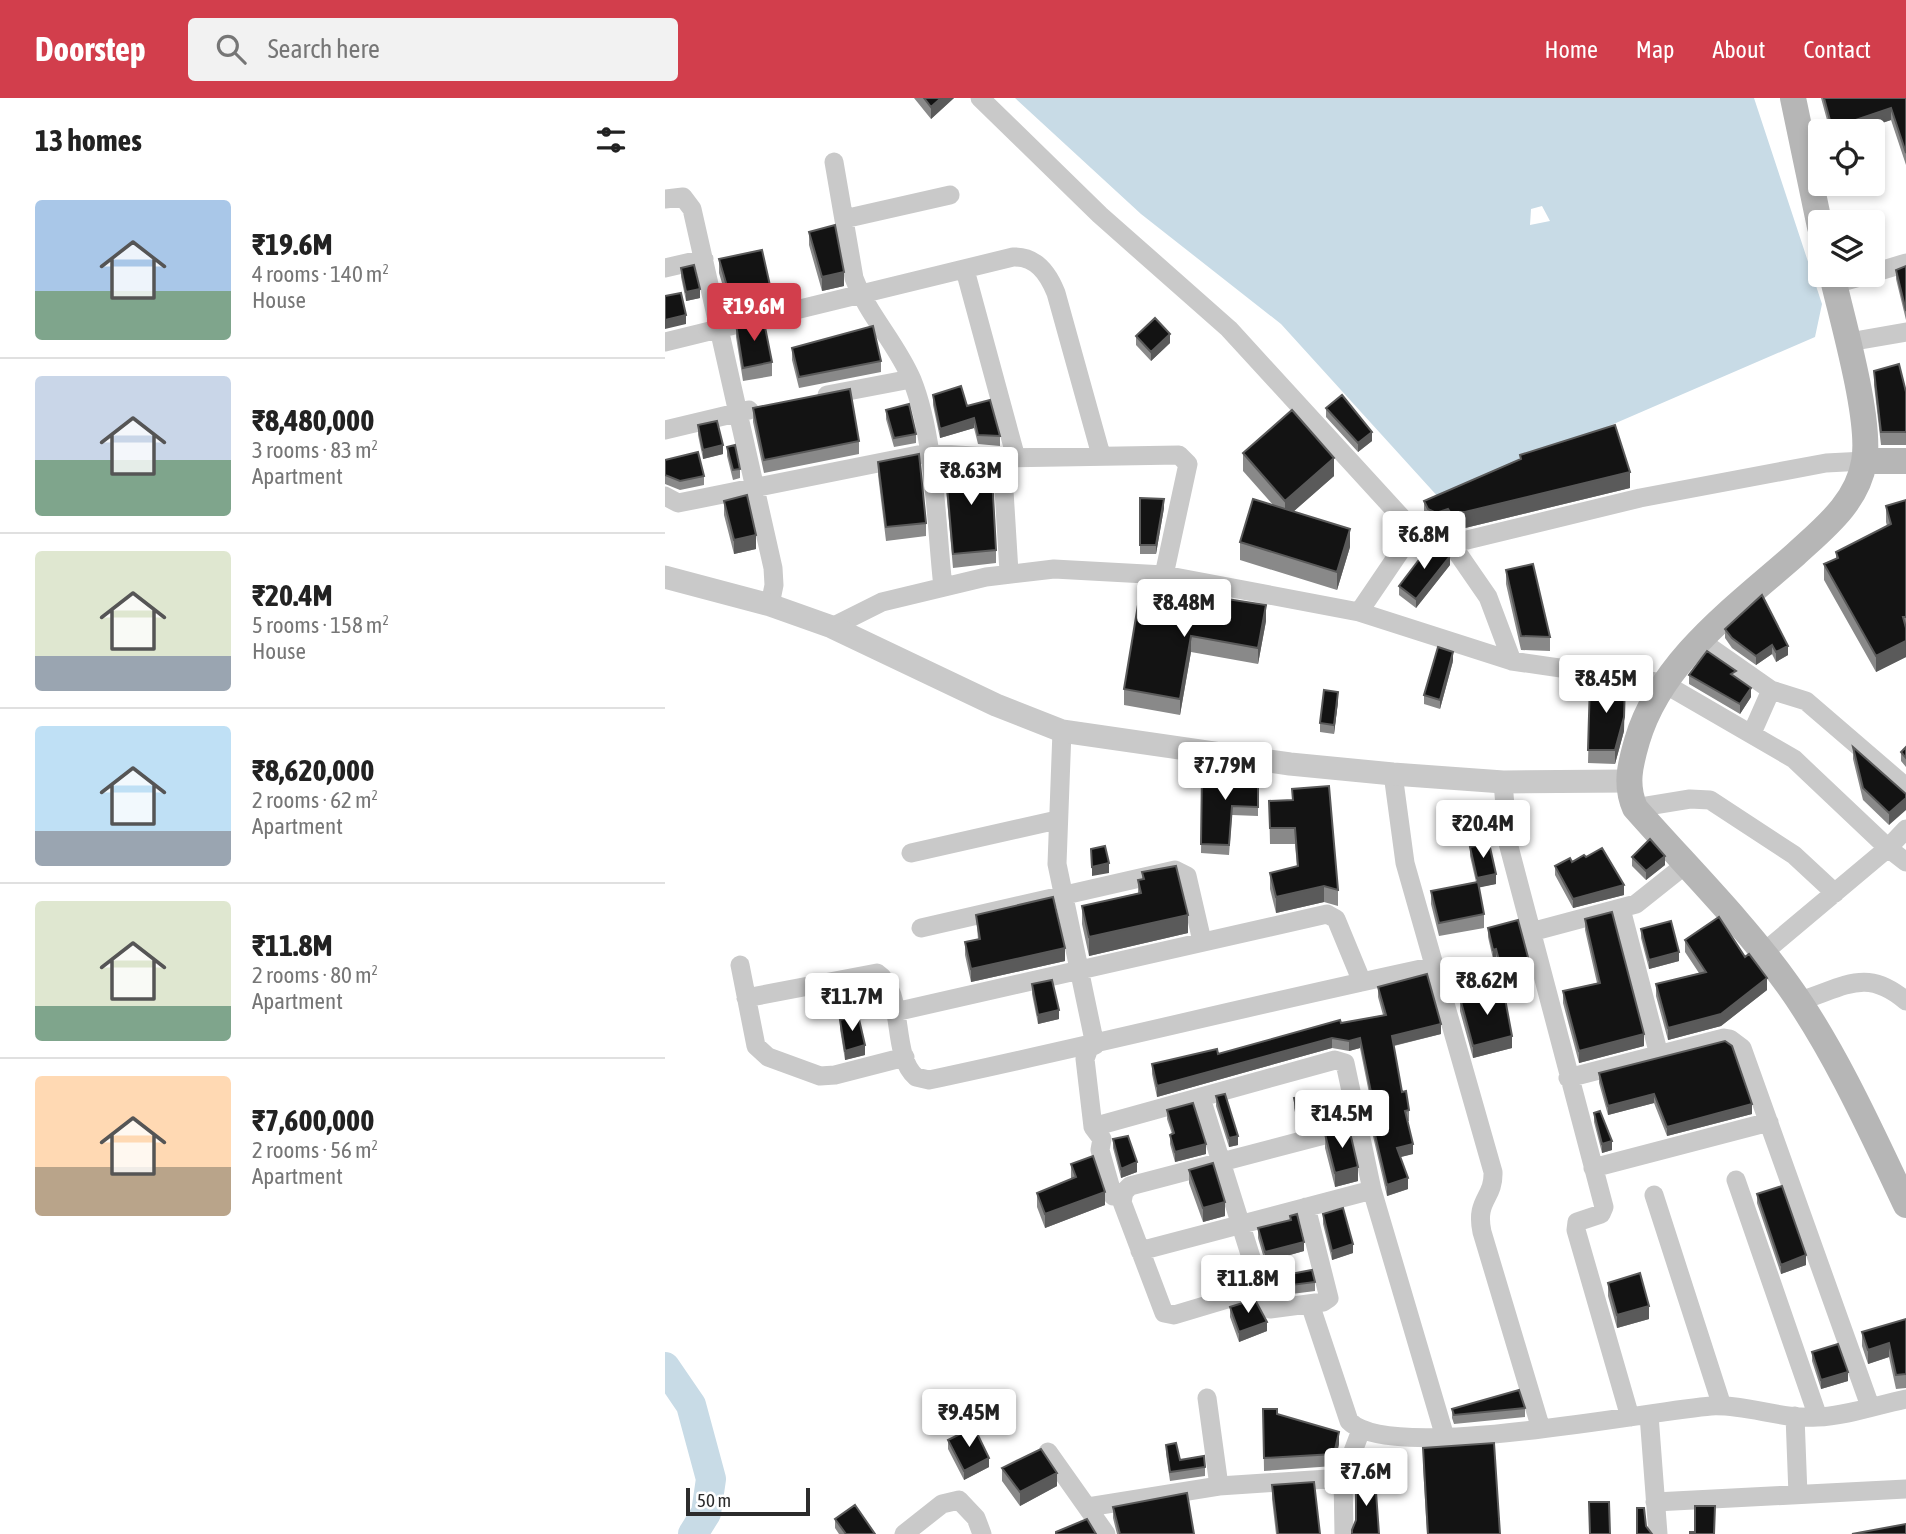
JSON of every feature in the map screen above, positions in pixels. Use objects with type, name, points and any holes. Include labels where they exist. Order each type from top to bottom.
[{"type":"main road","points":[[1793,98],[1816,210]]},
{"type":"main road","points":[[1835,287],[1849,342],[1865,440],[1865,461],[1852,496],[1837,516],[1701,641],[1663,683],[1639,732],[1628,782],[1635,808],[1764,952],[1800,1001],[1871,1131],[1906,1205]]},
{"type":"main road","points":[[1865,461],[1906,461]]},
{"type":"street","points":[[980,98],[1100,215],[1229,329],[1414,531],[1433,541],[1450,542],[1640,498],[1826,463],[1865,461]]},
{"type":"street","points":[[834,162],[854,278],[860,295],[911,379],[924,421],[943,587]]},
{"type":"street","points":[[844,219],[950,195]]},
{"type":"street","points":[[665,200],[683,197],[690,203],[773,568],[774,585],[770,605]]},
{"type":"street","points":[[665,342],[1021,257],[1030,258],[1049,278],[1101,455]]},
{"type":"street","points":[[665,268],[704,259]]},
{"type":"street","points":[[1885,269],[1906,263]]},
{"type":"street","points":[[965,270],[1009,458],[1009,572]]},
{"type":"street","points":[[1849,342],[1906,332]]},
{"type":"street","points":[[805,399],[911,379]]},
{"type":"street","points":[[665,430],[765,407]]},
{"type":"street","points":[[665,496],[678,503],[928,453],[1009,458],[1179,455],[1187,460],[1164,575]]},
{"type":"street","points":[[1359,612],[1414,531]]},
{"type":"street","points":[[1450,542],[1488,597],[1512,660]]},
{"type":"street","points":[[832,627],[882,602],[1009,572],[1054,569],[1164,575],[1359,612],[1512,660],[1663,683],[1794,760],[1906,862]]},
{"type":"street","points":[[665,577],[770,605],[832,627],[996,705],[1062,731],[1290,764],[1393,774],[1503,782],[1628,782]]},
{"type":"street","points":[[1701,641],[1771,690],[1806,701],[1906,787]]},
{"type":"street","points":[[1752,733],[1771,690]]},
{"type":"street","points":[[1062,731],[1057,864],[1095,1045]]},
{"type":"street","points":[[1393,774],[1405,863],[1493,1172],[1491,1191],[1480,1207],[1482,1232],[1541,1429]]},
{"type":"street","points":[[1503,782],[1508,843],[1604,1212],[1577,1222],[1576,1230],[1639,1416],[1655,1502],[1658,1534]]},
{"type":"street","points":[[1635,808],[1690,799],[1710,800],[1794,855],[1835,893]]},
{"type":"street","points":[[911,853],[1057,820]]},
{"type":"street","points":[[1764,952],[1888,848],[1906,829]]},
{"type":"street","points":[[1531,932],[1621,909],[1646,897],[1685,865]]},
{"type":"street","points":[[921,928],[1175,870],[1184,872],[1202,941]]},
{"type":"street","points":[[1621,909],[1659,1055]]},
{"type":"street","points":[[895,1012],[1327,914],[1336,919],[1362,982]]},
{"type":"street","points":[[740,965],[756,1046],[768,1057],[820,1076],[835,1075],[905,1057]]},
{"type":"street","points":[[746,998],[871,972],[883,977],[888,984],[910,1072],[922,1080],[929,1080],[1095,1045],[1260,1003],[1435,967]]},
{"type":"street","points":[[1800,1001],[1864,980],[1889,987],[1906,1001]]},
{"type":"street","points":[[1569,1079],[1724,1038],[1737,1042],[1769,1122],[1870,1406]]},
{"type":"street","points":[[1095,1045],[1089,1048],[1085,1059],[1093,1127],[1102,1139],[1100,1150],[1113,1196]]},
{"type":"street","points":[[1093,1127],[1341,1060],[1347,1067],[1372,1190],[1445,1437]]},
{"type":"street","points":[[1201,1098],[1239,1223],[1270,1309],[1327,1300],[1329,1294],[1306,1207]]},
{"type":"street","points":[[1593,1168],[1769,1122]]},
{"type":"street","points":[[1261,1289],[1169,1315],[1161,1309],[1122,1202],[1123,1192],[1130,1186],[1359,1126]]},
{"type":"street","points":[[1735,1180],[1818,1417]]},
{"type":"street","points":[[1140,1251],[1372,1190]]},
{"type":"street","points":[[1654,1195],[1723,1406]]},
{"type":"street","points":[[1310,1304],[1355,1441],[1343,1478],[1344,1534]]},
{"type":"street","points":[[1207,1398],[1219,1486]]},
{"type":"street","points":[[1355,1441],[1541,1429],[1723,1406],[1818,1417],[1906,1399]]},
{"type":"street","points":[[1795,1416],[1798,1495]]},
{"type":"street","points":[[1048,1452],[1105,1534]]},
{"type":"street","points":[[1088,1507],[1219,1486],[1343,1478]]},
{"type":"street","points":[[1655,1502],[1906,1489]]},
{"type":"street","points":[[904,1534],[950,1500],[959,1500],[968,1505],[982,1534]]},
{"type":"water","points":[[1015,98],[1754,98],[1808,262],[1808,287],[1816,287],[1822,304],[1815,337],[1440,499],[1281,324],[1141,214]],"holes":[[[1542,206],[1550,221],[1530,225],[1531,209]]]},
{"type":"building","points":[[924,98],[941,98],[931,107]]},
{"type":"building","points":[[1824,98],[1906,98],[1906,153],[1891,108],[1859,119],[1830,119]]},
{"type":"building","points":[[835,225],[844,272],[822,277],[809,232]]},
{"type":"building","points":[[762,250],[771,290],[731,300],[719,259]]},
{"type":"building","points":[[694,265],[700,289],[686,292],[681,268]]},
{"type":"building","points":[[1906,266],[1906,311],[1896,270]]},
{"type":"building","points":[[681,293],[686,315],[665,320],[665,296]]},
{"type":"building","points":[[763,317],[772,362],[743,368],[736,324]]},
{"type":"building","points":[[1155,318],[1170,334],[1151,352],[1136,336]]},
{"type":"building","points":[[873,326],[881,361],[799,377],[792,348]]},
{"type":"building","points":[[1899,364],[1906,392],[1906,432],[1881,432],[1874,371]]},
{"type":"building","points":[[961,386],[967,406],[990,400],[1000,436],[978,435],[974,418],[940,429],[933,395]]},
{"type":"building","points":[[850,389],[859,441],[764,460],[753,408]]},
{"type":"building","points":[[1342,395],[1372,432],[1358,443],[1326,408]]},
{"type":"building","points":[[909,404],[916,434],[894,438],[886,410]]},
{"type":"building","points":[[1292,410],[1334,458],[1285,501],[1243,453]]},
{"type":"building","points":[[717,421],[723,445],[703,450],[698,425]]},
{"type":"building","points":[[1615,425],[1630,472],[1465,512],[1450,512],[1448,509],[1436,513],[1428,509],[1424,501],[1521,459],[1520,455]]},
{"type":"building","points":[[735,445],[740,469],[733,470],[727,447]]},
{"type":"building","points":[[698,452],[704,476],[680,481],[665,475],[665,460]]},
{"type":"building","points":[[919,454],[926,523],[886,527],[878,462]]},
{"type":"building","points":[[991,458],[996,550],[953,554],[945,464],[982,464],[981,459]]},
{"type":"building","points":[[747,495],[756,535],[734,540],[724,501]]},
{"type":"building","points":[[1140,498],[1164,499],[1156,545],[1140,545]]},
{"type":"building","points":[[1253,499],[1350,529],[1337,572],[1240,542]]},
{"type":"building","points":[[1906,500],[1906,617],[1903,617],[1906,641],[1876,656],[1824,564],[1838,558],[1836,552],[1891,524],[1886,506]]},
{"type":"building","points":[[1431,544],[1450,556],[1416,599],[1399,586]]},
{"type":"building","points":[[1533,564],[1550,637],[1521,636],[1506,570]]},
{"type":"building","points":[[1201,595],[1266,605],[1258,648],[1191,636],[1180,699],[1124,689],[1139,599],[1198,609]]},
{"type":"building","points":[[1762,595],[1788,646],[1776,652],[1772,645],[1756,656],[1732,638],[1725,629]]},
{"type":"building","points":[[1438,647],[1453,652],[1440,700],[1424,695]]},
{"type":"building","points":[[1707,651],[1736,671],[1731,674],[1751,688],[1740,704],[1689,675]]},
{"type":"building","points":[[1590,682],[1625,683],[1624,717],[1615,750],[1588,750]]},
{"type":"building","points":[[1324,690],[1338,692],[1334,725],[1320,723]]},
{"type":"building","points":[[1853,747],[1906,794],[1906,798],[1889,813],[1863,788]]},
{"type":"building","points":[[1234,770],[1258,770],[1258,807],[1232,806],[1229,845],[1201,844],[1202,773],[1234,773]]},
{"type":"building","points":[[1329,786],[1338,890],[1324,886],[1276,897],[1270,873],[1298,866],[1295,828],[1270,828],[1269,801],[1293,800],[1292,789]]},
{"type":"building","points":[[1650,839],[1665,856],[1646,871],[1632,857]]},
{"type":"building","points":[[1489,843],[1496,874],[1477,878],[1470,847]]},
{"type":"building","points":[[1105,846],[1109,863],[1092,867],[1091,849]]},
{"type":"building","points":[[1602,848],[1624,885],[1573,899],[1555,866],[1570,858],[1572,862],[1584,855],[1586,857]]},
{"type":"building","points":[[1176,866],[1188,915],[1089,937],[1082,906],[1141,893],[1138,880],[1144,879],[1142,872]]},
{"type":"building","points":[[1478,882],[1484,914],[1439,923],[1431,891]]},
{"type":"building","points":[[1053,897],[1065,948],[971,969],[965,942],[980,939],[976,915]]},
{"type":"building","points":[[1612,912],[1644,1034],[1579,1051],[1563,991],[1600,983],[1585,919]]},
{"type":"building","points":[[1719,917],[1745,957],[1749,954],[1767,978],[1721,1014],[1668,1028],[1656,984],[1706,972],[1685,940]]},
{"type":"building","points":[[1518,920],[1532,972],[1504,979],[1488,928]]},
{"type":"building","points":[[1671,921],[1679,952],[1649,960],[1641,929]]},
{"type":"building","points":[[1427,974],[1441,1024],[1392,1036],[1402,1092],[1406,1091],[1409,1110],[1405,1111],[1413,1144],[1397,1148],[1408,1178],[1387,1185],[1372,1122],[1372,1097],[1360,1038],[1349,1041],[1332,1038],[1157,1086],[1152,1064],[1217,1049],[1218,1054],[1340,1020],[1341,1023],[1386,1015],[1378,987]]},
{"type":"building","points":[[1052,980],[1059,1010],[1038,1015],[1032,984]]},
{"type":"building","points":[[1503,988],[1512,1036],[1473,1046],[1460,998]]},
{"type":"building","points":[[858,1015],[865,1045],[845,1051],[840,1020]]},
{"type":"building","points":[[1725,1041],[1732,1046],[1752,1104],[1667,1127],[1654,1094],[1608,1106],[1599,1073]]},
{"type":"building","points":[[1225,1094],[1238,1136],[1229,1138],[1216,1096]]},
{"type":"building","points":[[1309,1095],[1314,1116],[1299,1120],[1294,1098]]},
{"type":"building","points":[[1193,1103],[1206,1144],[1175,1152],[1170,1135],[1174,1133],[1167,1110]]},
{"type":"building","points":[[1600,1111],[1612,1141],[1602,1144],[1594,1113]]},
{"type":"building","points":[[1349,1128],[1358,1167],[1335,1173],[1325,1134]]},
{"type":"building","points":[[1128,1136],[1137,1162],[1121,1169],[1113,1139]]},
{"type":"building","points":[[1093,1156],[1105,1192],[1045,1214],[1037,1193],[1076,1177],[1071,1164]]},
{"type":"building","points":[[1213,1163],[1225,1202],[1203,1208],[1189,1170]]},
{"type":"building","points":[[1782,1186],[1806,1255],[1781,1265],[1757,1194]]},
{"type":"building","points":[[1343,1208],[1353,1244],[1332,1251],[1323,1214]]},
{"type":"building","points":[[1297,1214],[1304,1242],[1265,1252],[1258,1228],[1291,1220],[1290,1216]]},
{"type":"building","points":[[1312,1270],[1315,1282],[1276,1287],[1274,1277]]},
{"type":"building","points":[[1640,1273],[1649,1306],[1617,1315],[1608,1283]]},
{"type":"building","points":[[1253,1296],[1267,1322],[1239,1332],[1230,1307],[1246,1302],[1245,1298]]},
{"type":"building","points":[[1906,1319],[1906,1374],[1896,1375],[1889,1343],[1868,1350],[1862,1332]]},
{"type":"building","points":[[1838,1344],[1848,1372],[1821,1380],[1812,1352]]},
{"type":"building","points":[[1519,1390],[1525,1408],[1454,1415],[1452,1409]]},
{"type":"building","points":[[1263,1409],[1277,1409],[1277,1414],[1339,1432],[1334,1454],[1264,1458]]},
{"type":"building","points":[[974,1427],[989,1458],[964,1471],[948,1440]]},
{"type":"building","points":[[1176,1443],[1180,1460],[1204,1456],[1205,1467],[1170,1472],[1166,1445]]},
{"type":"building","points":[[1494,1443],[1500,1534],[1428,1534],[1423,1448]]},
{"type":"building","points":[[1041,1449],[1057,1473],[1020,1492],[1002,1468]]},
{"type":"building","points":[[1375,1478],[1379,1534],[1352,1534],[1356,1520],[1356,1480]]},
{"type":"building","points":[[1314,1482],[1320,1534],[1278,1534],[1272,1485]]},
{"type":"building","points":[[1187,1493],[1194,1534],[1120,1534],[1113,1507]]},
{"type":"building","points":[[1589,1502],[1609,1502],[1610,1534],[1590,1534]]},
{"type":"building","points":[[855,1505],[875,1534],[846,1534],[835,1519]]},
{"type":"building","points":[[1695,1506],[1715,1506],[1714,1534],[1690,1534],[1695,1532]]},
{"type":"building","points":[[1637,1508],[1644,1508],[1646,1526],[1652,1534],[1637,1534]]},
{"type":"building","points":[[1087,1519],[1096,1534],[1056,1534],[1056,1532]]},
{"type":"building","points":[[1906,1524],[1906,1534],[1852,1534]]},
{"type":"waterway","points":[[665,1367],[691,1405],[711,1479],[706,1513],[693,1534]]}]
